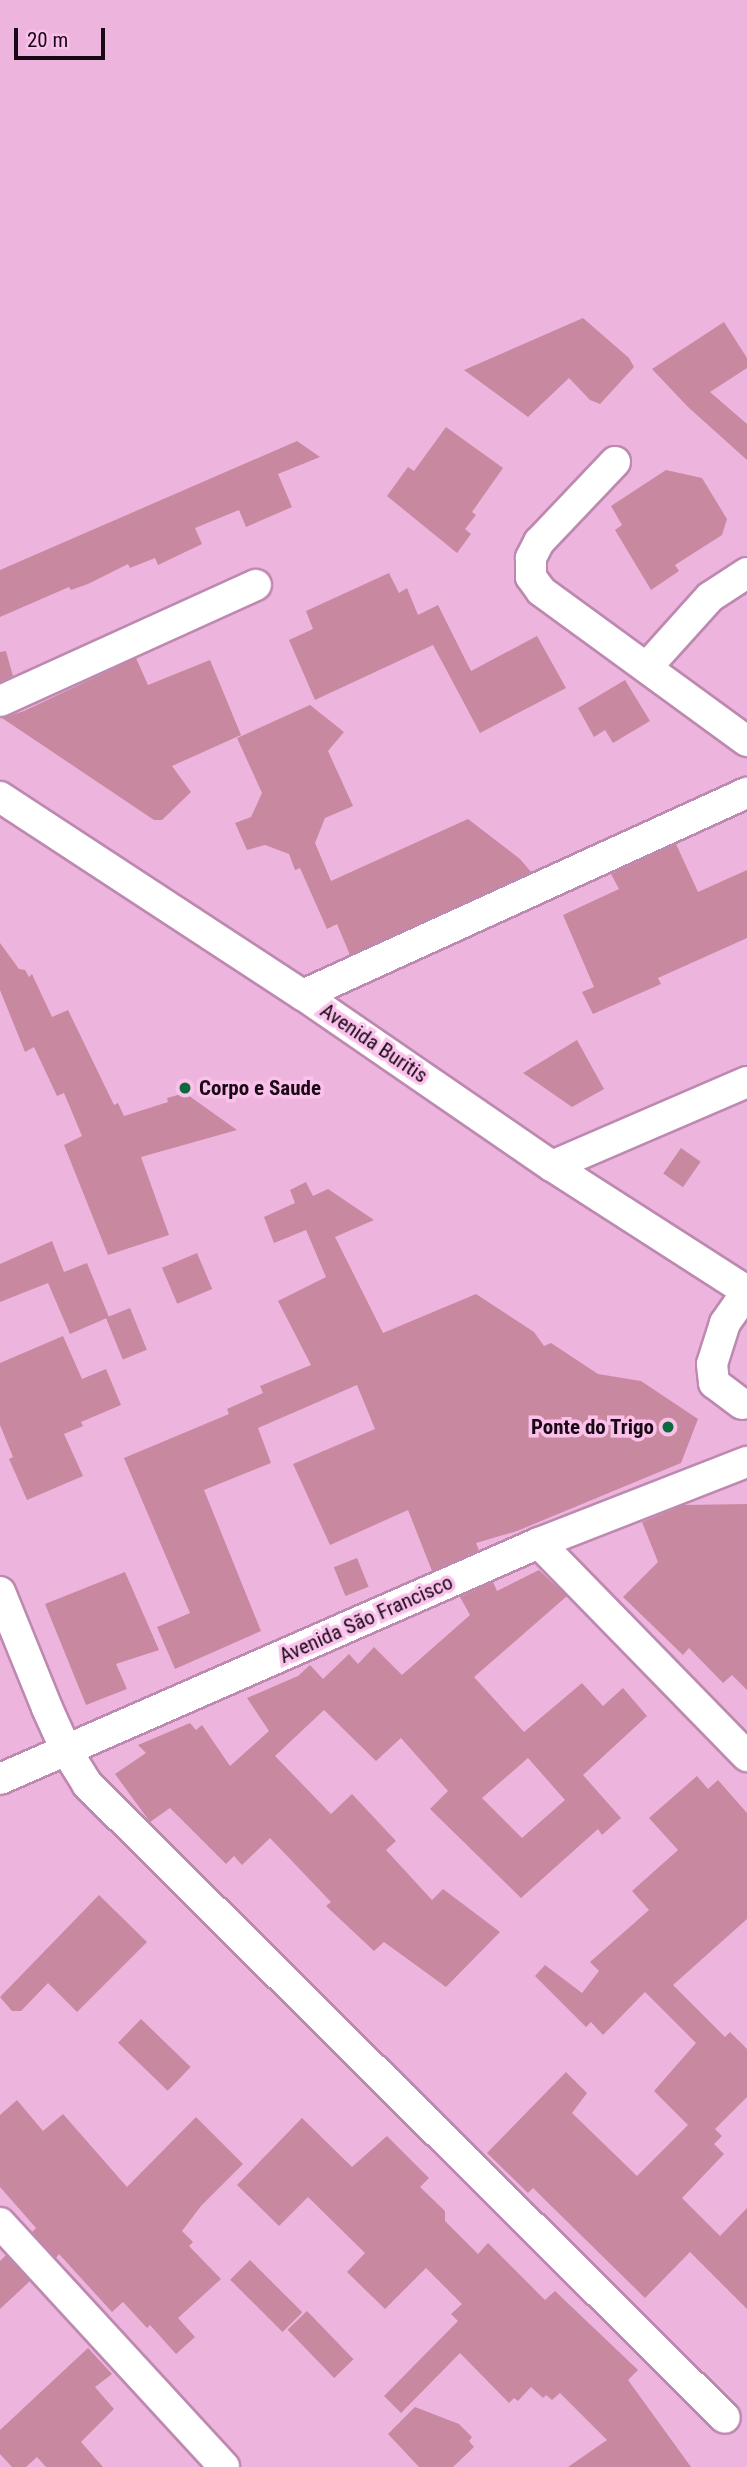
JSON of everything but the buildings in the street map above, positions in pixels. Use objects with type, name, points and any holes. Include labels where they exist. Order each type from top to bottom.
[{"type":"street","points":[[615,462],[540,542],[531,558],[531,577],[541,591],[747,741]]},
{"type":"street","points":[[647,667],[710,597],[747,573]]},
{"type":"street","points":[[0,701],[256,584]]},
{"type":"street","points":[[303,995],[747,793]]},
{"type":"street","name":"Avenida Buritis","points":[[0,797],[303,995],[552,1166],[747,1291]]},
{"type":"street","points":[[552,1166],[747,1082]]},
{"type":"street","points":[[741,1404],[714,1383],[712,1364],[725,1323],[747,1291]]},
{"type":"street","name":"Avenida São Francisco","points":[[0,1779],[539,1544],[743,1465]]},
{"type":"street","points":[[539,1544],[747,1756]]},
{"type":"street","points":[[0,1592],[66,1751],[87,1784],[724,2418]]},
{"type":"street","points":[[0,2223],[224,2467]]},
{"type":"place","name":"Corpo e Saude","points":[[185,1088]]},
{"type":"place","name":"Ponte do Trigo","points":[[668,1427]]}]
